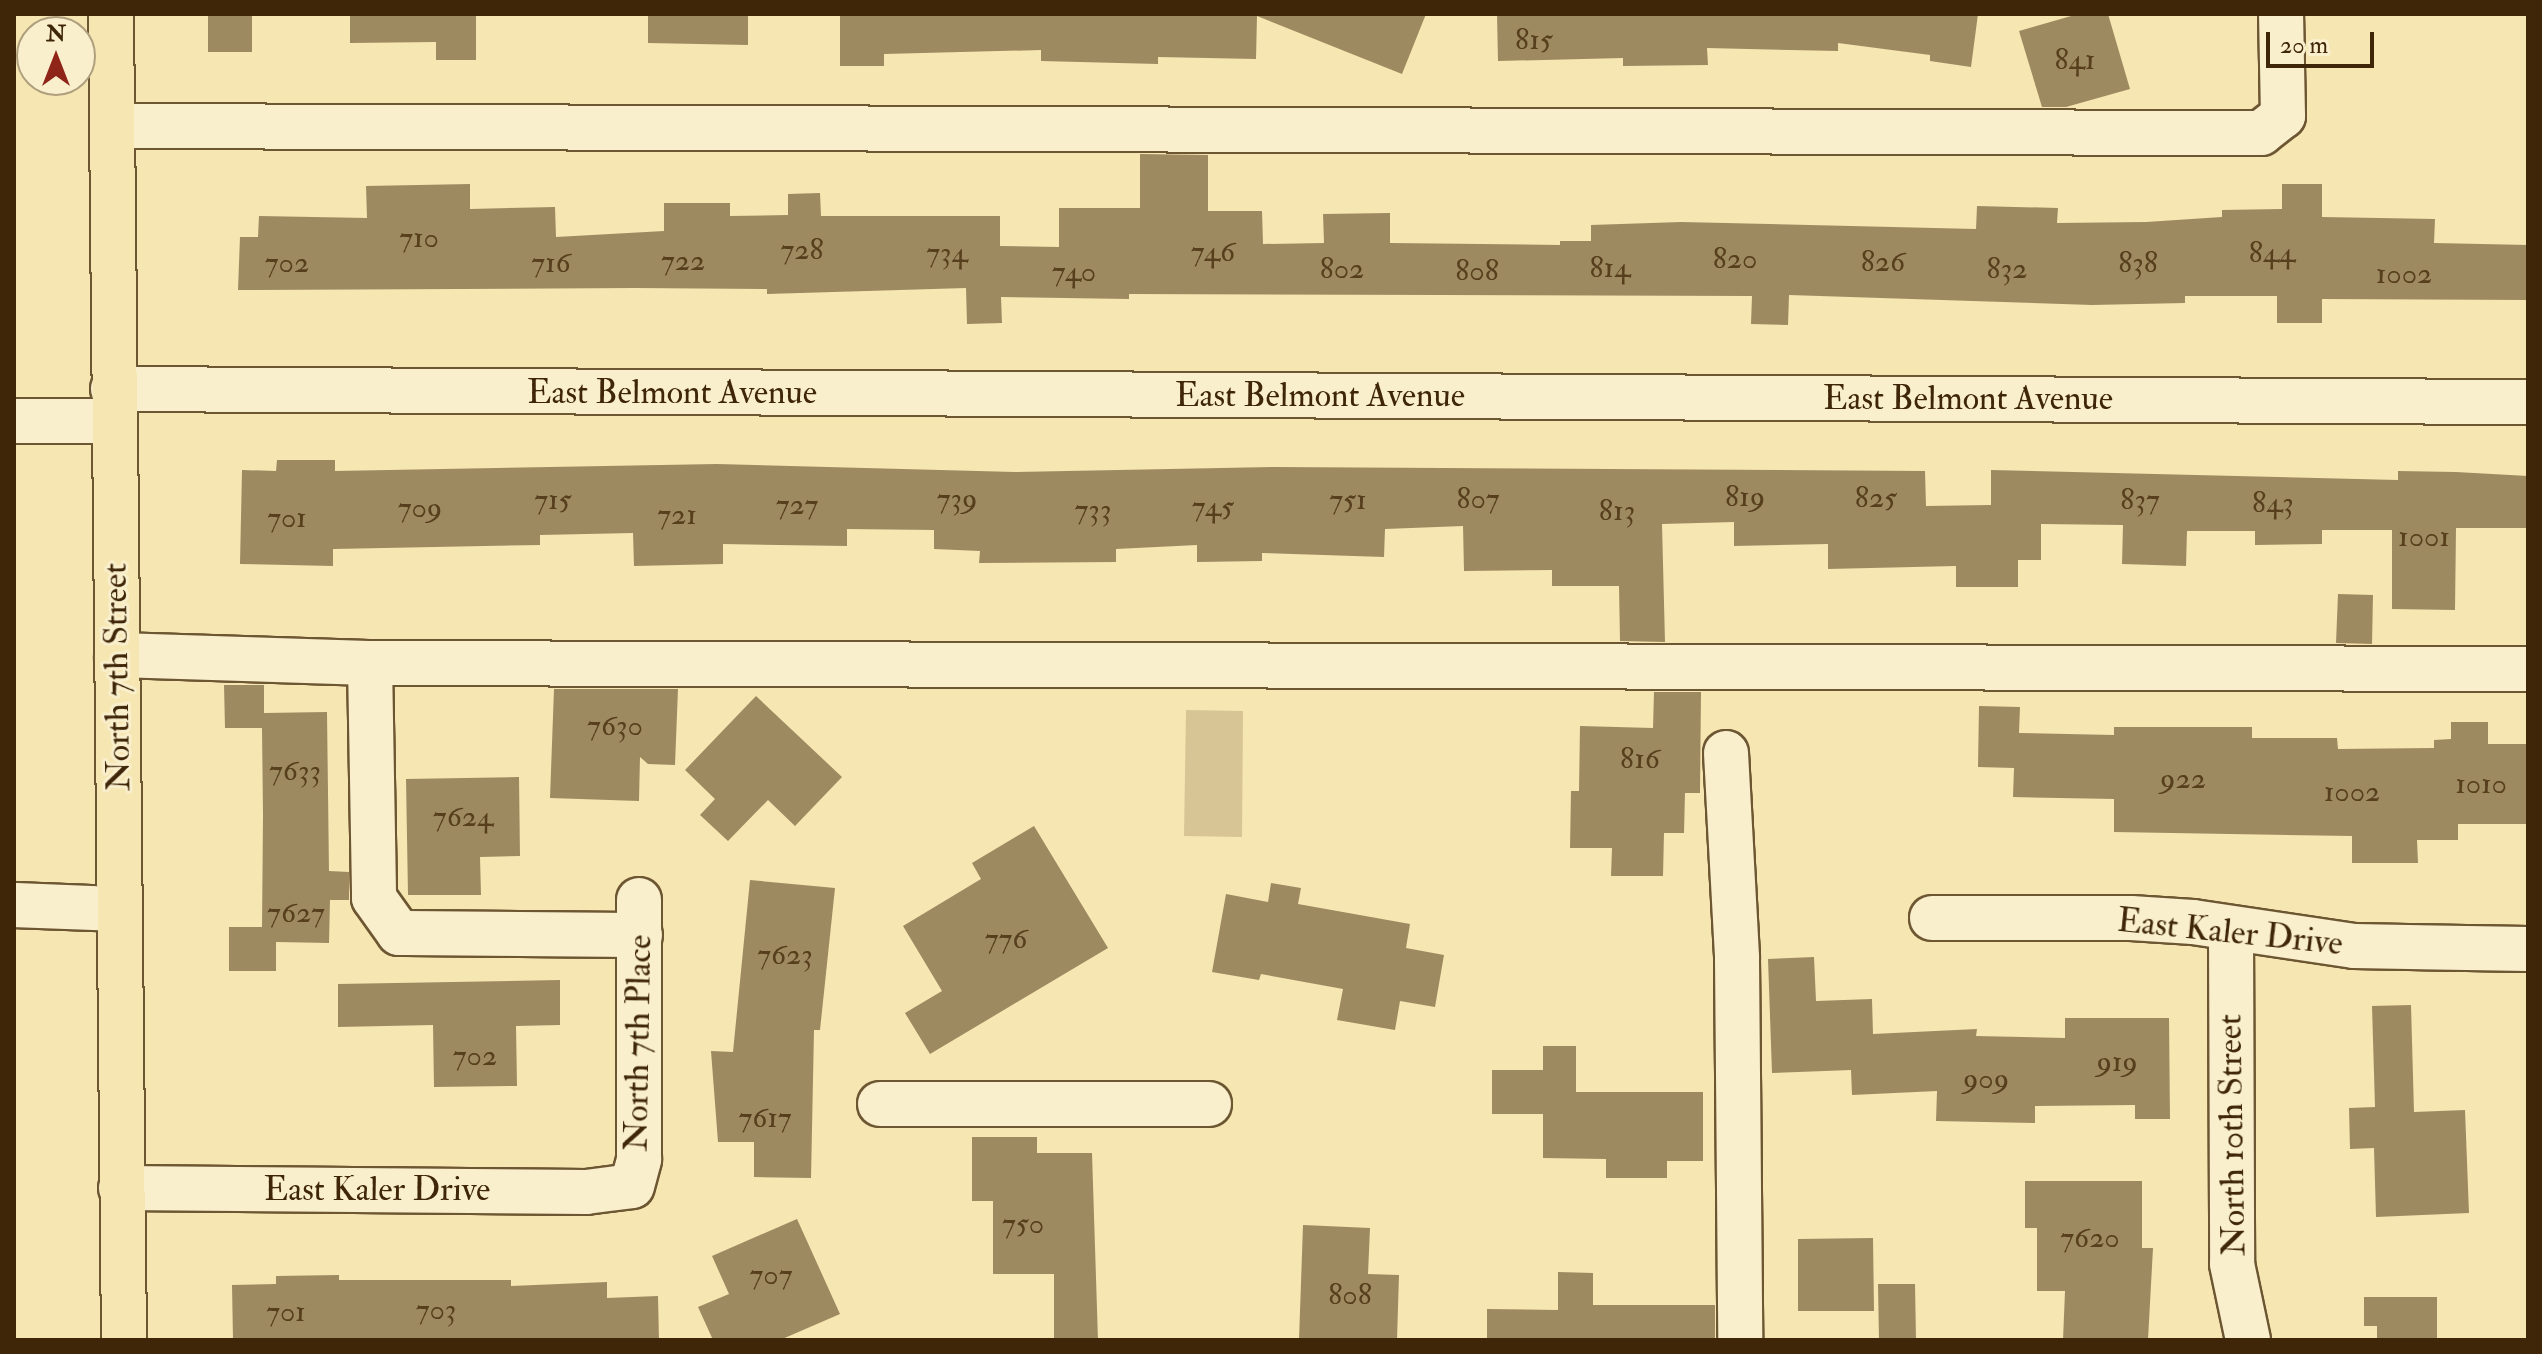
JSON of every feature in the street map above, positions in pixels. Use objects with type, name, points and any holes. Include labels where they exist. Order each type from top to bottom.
[{"type":"main road","name":"North 7th Street","points":[[111,14],[124,1340]]},
{"type":"street","points":[[112,126],[2261,133],[2283,116],[2281,14]]},
{"type":"street","name":"East Belmont Avenue","points":[[14,421],[113,405],[2528,402]]},
{"type":"street","points":[[117,655],[370,663],[2528,669]]},
{"type":"street","name":"North 7th Place","points":[[370,663],[374,898],[399,933],[639,917],[639,1159],[632,1186]]},
{"type":"street","points":[[1726,753],[1737,959],[1740,1340]]},
{"type":"street","points":[[14,905],[119,909]]},
{"type":"street","name":"East Kaler Drive","points":[[1932,918],[2131,918],[2354,946],[2528,949]]},
{"type":"street","name":"North 10th Street","points":[[2231,929],[2232,1264],[2248,1340]]},
{"type":"street","points":[[880,1104],[1209,1104]]},
{"type":"street","name":"East Kaler Drive","points":[[121,1188],[586,1192],[632,1186]]},
{"type":"shaded area","points":[[1186,710],[1243,711],[1242,837],[1184,836]]},
{"type":"building","points":[[208,14],[252,14],[252,52],[208,52]]},
{"type":"building","points":[[350,14],[476,14],[476,60],[436,60],[436,42],[350,43]]},
{"type":"building","points":[[648,14],[748,14],[748,45],[648,43]]},
{"type":"building","points":[[840,14],[1426,14],[1402,74],[1257,16],[1256,59],[1158,57],[1158,64],[1041,61],[1041,50],[884,54],[884,66],[840,66]]},
{"type":"building","points":[[1497,14],[1978,14],[1971,67],[1930,61],[1930,55],[1838,43],[1838,51],[1707,48],[1708,65],[1623,66],[1623,58],[1498,61]]},
{"type":"building","points":[[2078,14],[2108,14],[2130,89],[2066,107],[2042,107],[2019,31]]},
{"type":"building","points":[[1140,154],[1208,155],[1208,211],[1262,211],[1263,244],[1324,243],[1323,214],[1390,213],[1390,243],[1560,245],[1560,241],[1591,241],[1591,225],[1681,222],[1976,229],[1977,206],[2058,208],[2057,223],[2146,222],[2222,217],[2222,210],[2282,209],[2282,184],[2322,184],[2322,217],[2435,219],[2434,243],[2528,245],[2528,300],[2322,299],[2322,323],[2277,323],[2277,296],[2185,296],[2185,303],[2092,305],[1789,295],[1788,325],[1751,324],[1752,296],[1129,294],[1129,299],[1001,297],[1002,323],[967,324],[966,288],[767,294],[767,289],[635,288],[238,290],[240,237],[258,237],[259,216],[367,218],[366,186],[470,184],[470,209],[555,207],[556,237],[664,231],[664,203],[730,203],[730,216],[788,215],[788,194],[820,193],[821,216],[1000,216],[1000,246],[1059,247],[1059,208],[1140,208]]},
{"type":"building","points":[[277,460],[335,460],[335,471],[717,464],[1015,472],[1275,467],[1925,471],[1926,506],[1991,505],[1991,470],[2398,480],[2398,471],[2456,472],[2528,476],[2528,528],[2456,528],[2455,610],[2392,609],[2392,530],[2322,530],[2322,544],[2255,545],[2255,531],[2187,531],[2186,566],[2122,564],[2123,525],[2041,524],[2041,560],[2018,560],[2018,587],[1956,587],[1956,566],[1828,569],[1828,544],[1734,546],[1734,522],[1662,524],[1665,642],[1620,641],[1619,586],[1552,586],[1552,570],[1464,571],[1463,526],[1385,529],[1384,557],[1262,553],[1262,561],[1197,562],[1197,545],[1116,549],[1116,562],[979,563],[980,551],[934,549],[934,530],[847,529],[847,546],[723,544],[723,564],[634,566],[633,533],[540,535],[540,545],[333,549],[333,566],[240,564],[242,470],[276,471]]},
{"type":"building","points":[[2338,594],[2373,595],[2372,644],[2336,643]]},
{"type":"building","points":[[224,685],[264,685],[264,713],[327,712],[329,871],[349,872],[349,900],[330,900],[329,943],[276,942],[276,971],[229,971],[229,927],[262,927],[262,728],[225,728]]},
{"type":"building","points":[[554,689],[678,689],[675,765],[648,764],[640,757],[639,801],[550,798]]},
{"type":"building","points":[[1654,692],[1701,692],[1700,793],[1685,793],[1684,833],[1664,833],[1663,876],[1611,876],[1612,848],[1570,848],[1571,791],[1579,791],[1580,726],[1653,728]]},
{"type":"building","points":[[756,696],[842,777],[795,826],[768,800],[728,841],[700,815],[715,799],[685,770]]},
{"type":"building","points":[[1979,706],[2020,707],[2019,733],[2114,735],[2114,727],[2252,727],[2252,738],[2337,738],[2338,749],[2434,748],[2434,740],[2451,739],[2451,722],[2488,722],[2488,744],[2528,744],[2528,824],[2458,824],[2458,840],[2417,840],[2418,863],[2352,863],[2352,836],[2114,832],[2114,799],[2013,797],[2014,768],[1978,767]]},
{"type":"building","points":[[519,777],[520,856],[480,857],[481,895],[408,895],[406,779]]},
{"type":"building","points":[[1034,826],[1108,948],[930,1054],[905,1013],[942,991],[903,926],[981,879],[972,863]]},
{"type":"building","points":[[750,880],[835,888],[820,1030],[814,1030],[811,1178],[754,1177],[754,1142],[718,1142],[711,1051],[733,1052]]},
{"type":"building","points":[[1271,883],[1301,888],[1298,904],[1410,924],[1406,948],[1444,955],[1435,1007],[1400,1001],[1395,1030],[1337,1020],[1343,989],[1261,974],[1259,980],[1212,972],[1226,894],[1268,902]]},
{"type":"building","points":[[1814,957],[1816,1001],[1872,999],[1873,1034],[1977,1029],[1976,1036],[2065,1038],[2065,1018],[2169,1018],[2170,1119],[2135,1119],[2135,1105],[2035,1106],[2035,1123],[1936,1121],[1937,1091],[1852,1095],[1851,1070],[1772,1073],[1768,959]]},
{"type":"building","points":[[560,980],[560,1025],[516,1026],[517,1086],[434,1087],[433,1025],[338,1027],[338,984]]},
{"type":"building","points":[[2411,1005],[2414,1112],[2465,1110],[2469,1213],[2376,1217],[2374,1148],[2350,1149],[2349,1108],[2375,1107],[2372,1006]]},
{"type":"building","points":[[1543,1046],[1576,1046],[1576,1092],[1703,1092],[1703,1161],[1667,1161],[1667,1178],[1606,1178],[1606,1159],[1543,1158],[1543,1114],[1492,1114],[1492,1070],[1543,1070]]},
{"type":"building","points":[[972,1137],[1037,1137],[1037,1153],[1092,1153],[1098,1340],[1054,1340],[1054,1274],[993,1274],[993,1201],[972,1201]]},
{"type":"building","points":[[2025,1181],[2142,1181],[2142,1248],[2153,1248],[2148,1340],[2063,1340],[2065,1291],[2037,1291],[2037,1228],[2025,1228]]},
{"type":"building","points":[[797,1219],[840,1314],[780,1340],[713,1340],[698,1307],[729,1294],[712,1256]]},
{"type":"building","points":[[1303,1225],[1370,1228],[1368,1274],[1399,1275],[1397,1340],[1299,1340]]},
{"type":"building","points":[[1873,1238],[1874,1311],[1798,1311],[1798,1239]]},
{"type":"building","points":[[1558,1272],[1593,1273],[1593,1305],[1715,1305],[1715,1340],[1487,1340],[1487,1309],[1558,1310]]},
{"type":"building","points":[[339,1275],[339,1280],[511,1280],[511,1286],[607,1282],[607,1298],[658,1296],[659,1340],[233,1340],[232,1285],[276,1284],[276,1276]]},
{"type":"building","points":[[1878,1284],[1915,1284],[1916,1340],[1879,1340]]},
{"type":"building","points":[[2364,1297],[2437,1297],[2437,1340],[2377,1340],[2377,1326],[2364,1326]]}]
